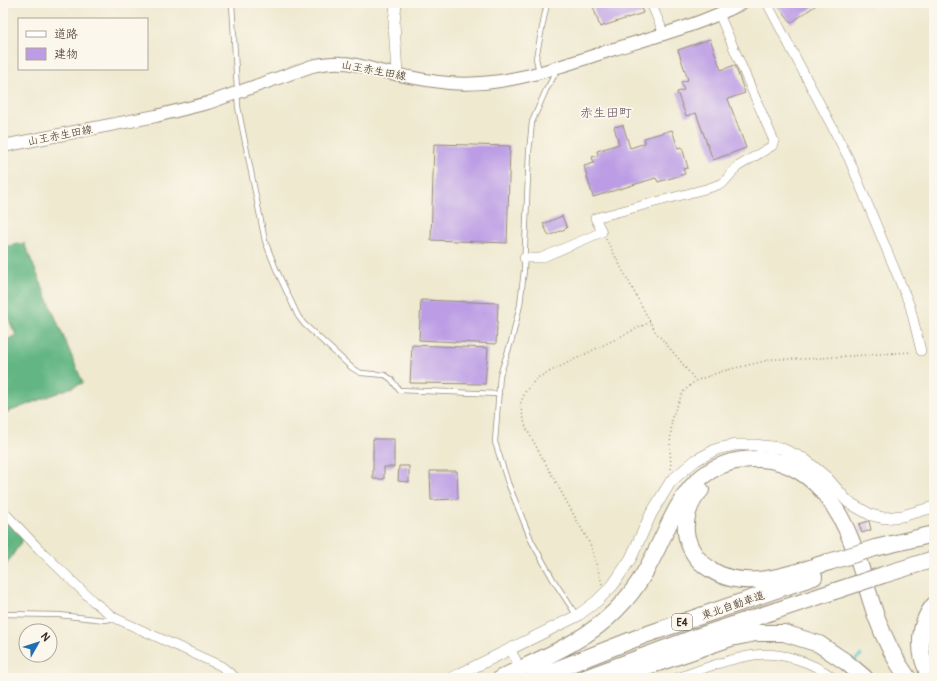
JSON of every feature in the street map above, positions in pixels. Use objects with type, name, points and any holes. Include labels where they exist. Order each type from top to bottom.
[{"type":"highway","points":[[501,678],[570,644],[600,624],[615,611],[638,584],[646,571],[679,504],[688,492],[708,472],[734,461],[753,459],[778,461],[789,466],[809,478],[828,498],[842,520],[851,541],[876,615],[890,650],[908,678]]},
{"type":"highway","points":[[830,567],[758,580],[739,580],[726,577],[713,571],[703,565],[695,557],[689,545],[686,534],[686,522],[692,501],[709,483],[720,476],[730,471],[756,467],[783,472],[805,486],[823,507],[840,537],[875,636],[890,669],[897,678]]},
{"type":"highway","points":[[876,552],[934,534]]},
{"type":"highway","name":"東北自動車道","points":[[535,678],[642,636],[830,567],[876,552],[934,539]]},
{"type":"highway","name":"東北自動車道","points":[[585,678],[699,636],[934,559]]},
{"type":"highway","points":[[931,678],[922,657],[920,639],[925,619],[934,605]]},
{"type":"highway","points":[[614,678],[731,638],[756,633],[771,632],[784,634],[819,644],[846,662],[865,678]]},
{"type":"main road","name":"山王赤生田線","points":[[3,146],[156,116],[208,103],[306,68],[327,63],[354,64],[397,75],[449,83],[466,84],[500,81],[560,66],[664,34],[719,14],[742,3]]},
{"type":"street","points":[[396,3],[394,23],[397,75]]},
{"type":"street","points":[[651,3],[664,34]]},
{"type":"street","points":[[767,3],[849,159],[910,306],[921,351]]},
{"type":"street","points":[[524,258],[541,258],[602,232],[595,218],[710,188],[723,183],[736,167],[772,146],[774,140],[719,14]]},
{"type":"street","points":[[452,678],[577,616],[597,601],[613,585],[631,558],[651,514],[671,481],[696,460],[717,449],[735,445],[754,445],[780,448],[804,459],[827,478],[848,502],[872,515],[884,518],[902,516],[934,507]]},
{"type":"street","points":[[3,511],[39,549],[93,601],[115,618],[221,666],[236,678]]},
{"type":"street","points":[[510,649],[516,660]]},
{"type":"street","points":[[677,678],[736,659],[754,655],[770,655],[809,663],[834,678]]},
{"type":"lane","points":[[232,3],[238,107],[245,144],[266,241],[276,269],[298,316],[304,324],[352,368],[361,373],[385,375],[391,379],[399,390],[499,394]]},
{"type":"lane","points":[[539,72],[536,58],[547,3]]},
{"type":"lane","points":[[560,66],[536,110],[529,136],[524,258],[520,305],[512,339],[500,374],[495,442],[508,483],[532,542],[554,581],[577,616]]},
{"type":"lane","points":[[3,614],[59,615],[105,620],[115,618]]},
{"type":"path","points":[[602,232],[655,331],[695,381]]},
{"type":"path","points":[[605,593],[591,546],[526,428],[520,405],[525,392],[537,378],[650,322]]},
{"type":"path","points":[[671,481],[670,446],[672,417],[683,392],[695,381],[723,370],[773,359],[804,359],[921,351]]},
{"type":"green space","points":[[24,243],[83,383],[3,414],[3,342],[16,335],[3,307],[3,247]]},
{"type":"green space","points":[[3,517],[23,539],[3,570]]},
{"type":"building","points":[[592,3],[639,3],[643,13],[600,27]]},
{"type":"building","points":[[776,3],[814,3],[816,5],[791,23]]},
{"type":"building","points":[[710,39],[721,70],[735,65],[745,93],[728,99],[746,148],[713,160],[696,113],[686,116],[677,92],[684,90],[681,82],[688,80],[678,50]]},
{"type":"building","points":[[623,125],[630,148],[645,143],[644,138],[672,130],[678,148],[682,147],[688,168],[683,169],[685,174],[658,182],[656,178],[593,197],[584,166],[594,163],[592,157],[598,155],[597,151],[619,144],[614,127]]},
{"type":"building","points":[[434,144],[510,146],[507,243],[431,240]]},
{"type":"building","points":[[562,216],[567,228],[549,236],[543,224]]},
{"type":"building","points":[[421,300],[498,303],[496,344],[419,340]]},
{"type":"building","points":[[412,345],[488,348],[485,384],[410,383]]},
{"type":"building","points":[[373,439],[394,439],[394,467],[384,467],[384,479],[373,479]]},
{"type":"building","points":[[399,466],[409,466],[409,482],[398,481]]},
{"type":"building","points":[[430,471],[457,471],[458,499],[431,500]]},
{"type":"building","points":[[869,521],[871,530],[862,533],[859,524]]},
{"type":"waterway","points":[[855,660],[861,655]]},
{"type":"district","name":"赤生田町","points":[[606,112]]}]
